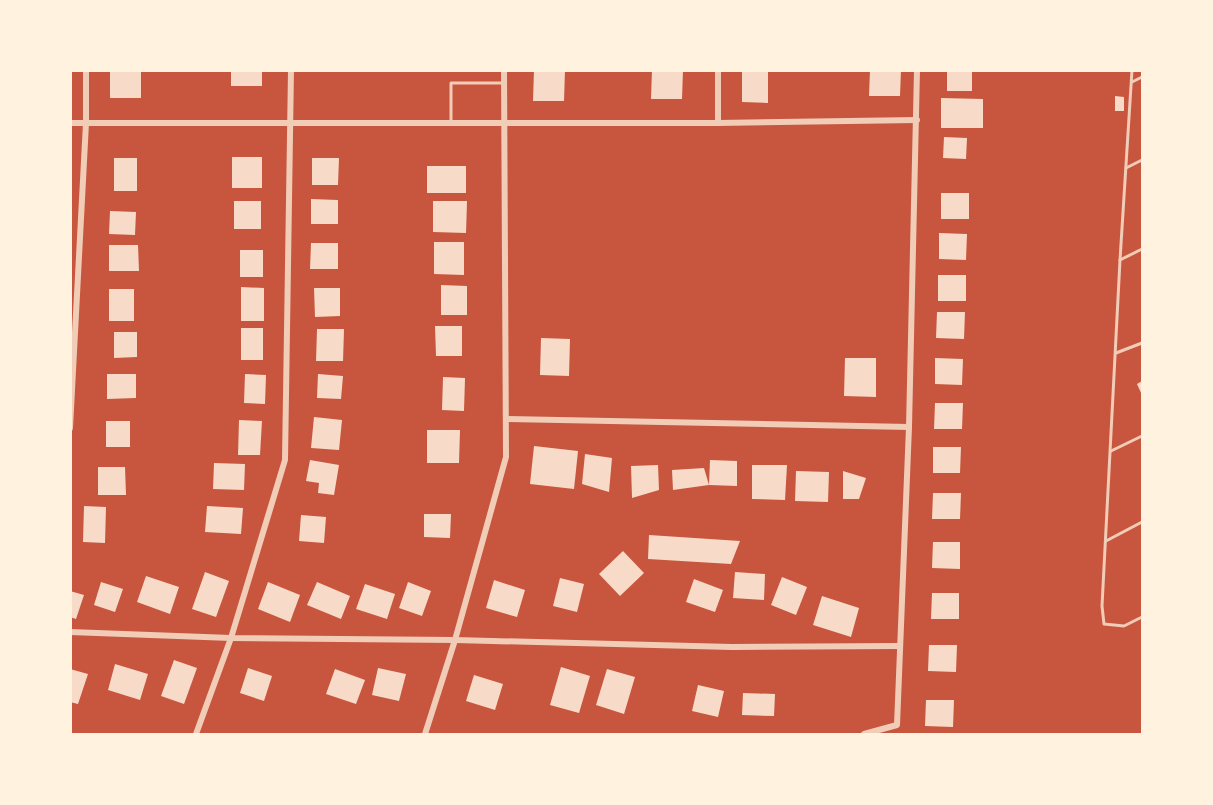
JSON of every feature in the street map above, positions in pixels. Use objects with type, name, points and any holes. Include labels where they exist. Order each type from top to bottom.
[{"type":"street","points":[[70,428],[86,123],[86,70]]},
{"type":"street","points":[[196,735],[231,638],[285,460],[291,70]]},
{"type":"street","points":[[425,735],[455,640],[506,457],[504,70]]},
{"type":"street","points":[[718,70],[718,123]]},
{"type":"street","points":[[864,735],[897,725],[909,427],[917,70]]},
{"type":"street","points":[[70,123],[718,123],[916,120]]},
{"type":"street","points":[[506,419],[909,427]]},
{"type":"street","points":[[70,632],[231,638],[455,640],[732,647],[900,646]]},
{"type":"lane","points":[[1132,70],[1102,606],[1104,624],[1124,626],[1143,617]]},
{"type":"lane","points":[[1132,82],[1143,77]]},
{"type":"lane","points":[[451,123],[451,83],[505,83]]},
{"type":"lane","points":[[1126,168],[1143,160]]},
{"type":"lane","points":[[1120,260],[1143,249]]},
{"type":"lane","points":[[1116,354],[1143,343]]},
{"type":"lane","points":[[1111,451],[1143,436]]},
{"type":"lane","points":[[1106,541],[1143,522]]},
{"type":"building","points":[[110,70],[141,70],[141,98],[110,98]]},
{"type":"building","points":[[231,70],[262,70],[262,86],[231,86]]},
{"type":"building","points":[[534,70],[565,70],[564,101],[533,101]]},
{"type":"building","points":[[652,70],[683,70],[682,99],[651,99]]},
{"type":"building","points":[[742,70],[768,70],[768,103],[742,102]]},
{"type":"building","points":[[870,70],[901,70],[900,96],[869,96]]},
{"type":"building","points":[[947,70],[972,70],[972,91],[947,91]]},
{"type":"building","points":[[1115,96],[1124,97],[1124,111],[1115,111]]},
{"type":"building","points":[[941,98],[983,99],[983,128],[941,128]]},
{"type":"building","points":[[944,137],[967,138],[966,159],[943,158]]},
{"type":"building","points":[[232,157],[262,157],[262,188],[232,188]]},
{"type":"building","points":[[114,158],[137,158],[137,191],[114,191]]},
{"type":"building","points":[[312,158],[339,158],[338,185],[312,185]]},
{"type":"building","points":[[427,166],[466,166],[466,193],[427,193]]},
{"type":"building","points":[[941,193],[969,193],[969,219],[941,219]]},
{"type":"building","points":[[311,199],[338,200],[338,224],[311,224]]},
{"type":"building","points":[[234,201],[261,201],[261,229],[234,229]]},
{"type":"building","points":[[433,201],[467,201],[466,233],[433,232]]},
{"type":"building","points":[[110,211],[136,212],[135,235],[109,234]]},
{"type":"building","points":[[939,233],[967,234],[966,260],[939,259]]},
{"type":"building","points":[[434,242],[464,242],[464,275],[434,274]]},
{"type":"building","points":[[311,243],[338,243],[338,269],[310,269]]},
{"type":"building","points":[[109,245],[138,245],[139,271],[109,271]]},
{"type":"building","points":[[240,250],[263,250],[263,277],[240,277]]},
{"type":"building","points":[[938,275],[966,275],[966,301],[938,301]]},
{"type":"building","points":[[441,285],[467,286],[467,315],[441,315]]},
{"type":"building","points":[[241,287],[264,288],[264,321],[241,321]]},
{"type":"building","points":[[314,288],[340,288],[340,316],[315,317]]},
{"type":"building","points":[[109,289],[134,289],[134,321],[109,321]]},
{"type":"building","points":[[937,312],[965,312],[964,339],[936,338]]},
{"type":"building","points":[[435,326],[462,326],[462,356],[436,356]]},
{"type":"building","points":[[241,328],[263,328],[263,360],[241,360]]},
{"type":"building","points":[[317,329],[344,329],[343,361],[316,361]]},
{"type":"building","points":[[114,332],[137,332],[137,357],[114,358]]},
{"type":"building","points":[[541,338],[570,339],[569,376],[540,375]]},
{"type":"building","points":[[845,358],[876,358],[876,397],[844,396]]},
{"type":"building","points":[[935,358],[963,359],[962,385],[935,384]]},
{"type":"building","points":[[107,374],[136,374],[136,398],[107,399]]},
{"type":"building","points":[[245,374],[266,375],[265,404],[244,403]]},
{"type":"building","points":[[318,374],[343,376],[341,399],[317,398]]},
{"type":"building","points":[[443,377],[465,378],[464,411],[442,410]]},
{"type":"building","points":[[1142,381],[1142,395],[1137,384]]},
{"type":"building","points":[[935,403],[963,403],[962,429],[934,429]]},
{"type":"building","points":[[314,417],[342,420],[339,450],[311,448]]},
{"type":"building","points":[[239,420],[262,421],[260,455],[238,455]]},
{"type":"building","points":[[106,421],[130,421],[130,447],[106,447]]},
{"type":"building","points":[[427,430],[460,430],[459,463],[427,463]]},
{"type":"building","points":[[534,446],[578,451],[574,489],[530,484]]},
{"type":"building","points":[[933,447],[961,447],[960,473],[933,473]]},
{"type":"building","points":[[585,454],[612,458],[609,492],[582,484]]},
{"type":"building","points":[[310,460],[339,465],[334,495],[318,493],[319,483],[306,481]]},
{"type":"building","points":[[710,460],[737,461],[737,486],[709,485]]},
{"type":"building","points":[[214,463],[245,464],[244,490],[213,489]]},
{"type":"building","points":[[658,465],[659,490],[632,498],[631,466]]},
{"type":"building","points":[[752,465],[787,465],[785,500],[752,499]]},
{"type":"building","points":[[98,467],[125,467],[126,495],[98,495]]},
{"type":"building","points":[[704,468],[709,485],[673,490],[672,470]]},
{"type":"building","points":[[796,471],[829,472],[828,502],[795,501]]},
{"type":"building","points":[[843,471],[866,478],[859,499],[843,499]]},
{"type":"building","points":[[933,493],[961,493],[960,519],[932,519]]},
{"type":"building","points":[[84,506],[106,507],[105,543],[83,542]]},
{"type":"building","points":[[207,506],[243,508],[241,534],[205,532]]},
{"type":"building","points":[[424,514],[451,514],[450,538],[424,537]]},
{"type":"building","points":[[301,515],[326,517],[324,543],[299,541]]},
{"type":"building","points":[[649,535],[740,541],[731,564],[648,559]]},
{"type":"building","points":[[933,542],[960,542],[960,569],[932,568]]},
{"type":"building","points":[[623,551],[644,573],[620,596],[599,574]]},
{"type":"building","points":[[205,572],[229,581],[216,617],[192,609]]},
{"type":"building","points":[[735,572],[765,574],[764,600],[733,598]]},
{"type":"building","points":[[146,576],[179,587],[170,614],[137,602]]},
{"type":"building","points":[[782,577],[807,587],[796,615],[771,605]]},
{"type":"building","points":[[560,578],[584,584],[577,612],[553,606]]},
{"type":"building","points":[[694,579],[723,590],[715,612],[686,602]]},
{"type":"building","points":[[494,580],[525,590],[517,617],[486,608]]},
{"type":"building","points":[[101,582],[123,589],[115,612],[94,605]]},
{"type":"building","points":[[268,582],[300,595],[290,622],[258,609]]},
{"type":"building","points":[[317,582],[350,596],[341,619],[307,605]]},
{"type":"building","points":[[408,582],[431,591],[422,616],[399,608]]},
{"type":"building","points":[[365,584],[395,594],[387,619],[356,609]]},
{"type":"building","points":[[70,591],[84,595],[76,619],[70,617]]},
{"type":"building","points":[[932,593],[959,593],[959,619],[931,619]]},
{"type":"building","points":[[822,596],[859,608],[851,637],[813,625]]},
{"type":"building","points":[[929,645],[957,645],[956,672],[928,671]]},
{"type":"building","points":[[174,660],[197,668],[184,704],[161,696]]},
{"type":"building","points":[[115,664],[148,674],[140,700],[108,690]]},
{"type":"building","points":[[561,667],[590,676],[579,713],[550,705]]},
{"type":"building","points":[[248,668],[272,676],[264,701],[240,693]]},
{"type":"building","points":[[378,668],[406,674],[399,701],[372,695]]},
{"type":"building","points":[[70,669],[88,674],[78,704],[70,702]]},
{"type":"building","points":[[335,669],[365,680],[356,704],[326,694]]},
{"type":"building","points":[[607,669],[635,677],[624,714],[596,705]]},
{"type":"building","points":[[474,675],[503,684],[495,710],[466,701]]},
{"type":"building","points":[[698,685],[724,691],[718,717],[692,711]]},
{"type":"building","points":[[743,693],[775,694],[774,716],[742,715]]},
{"type":"building","points":[[926,700],[954,700],[953,727],[925,726]]}]
